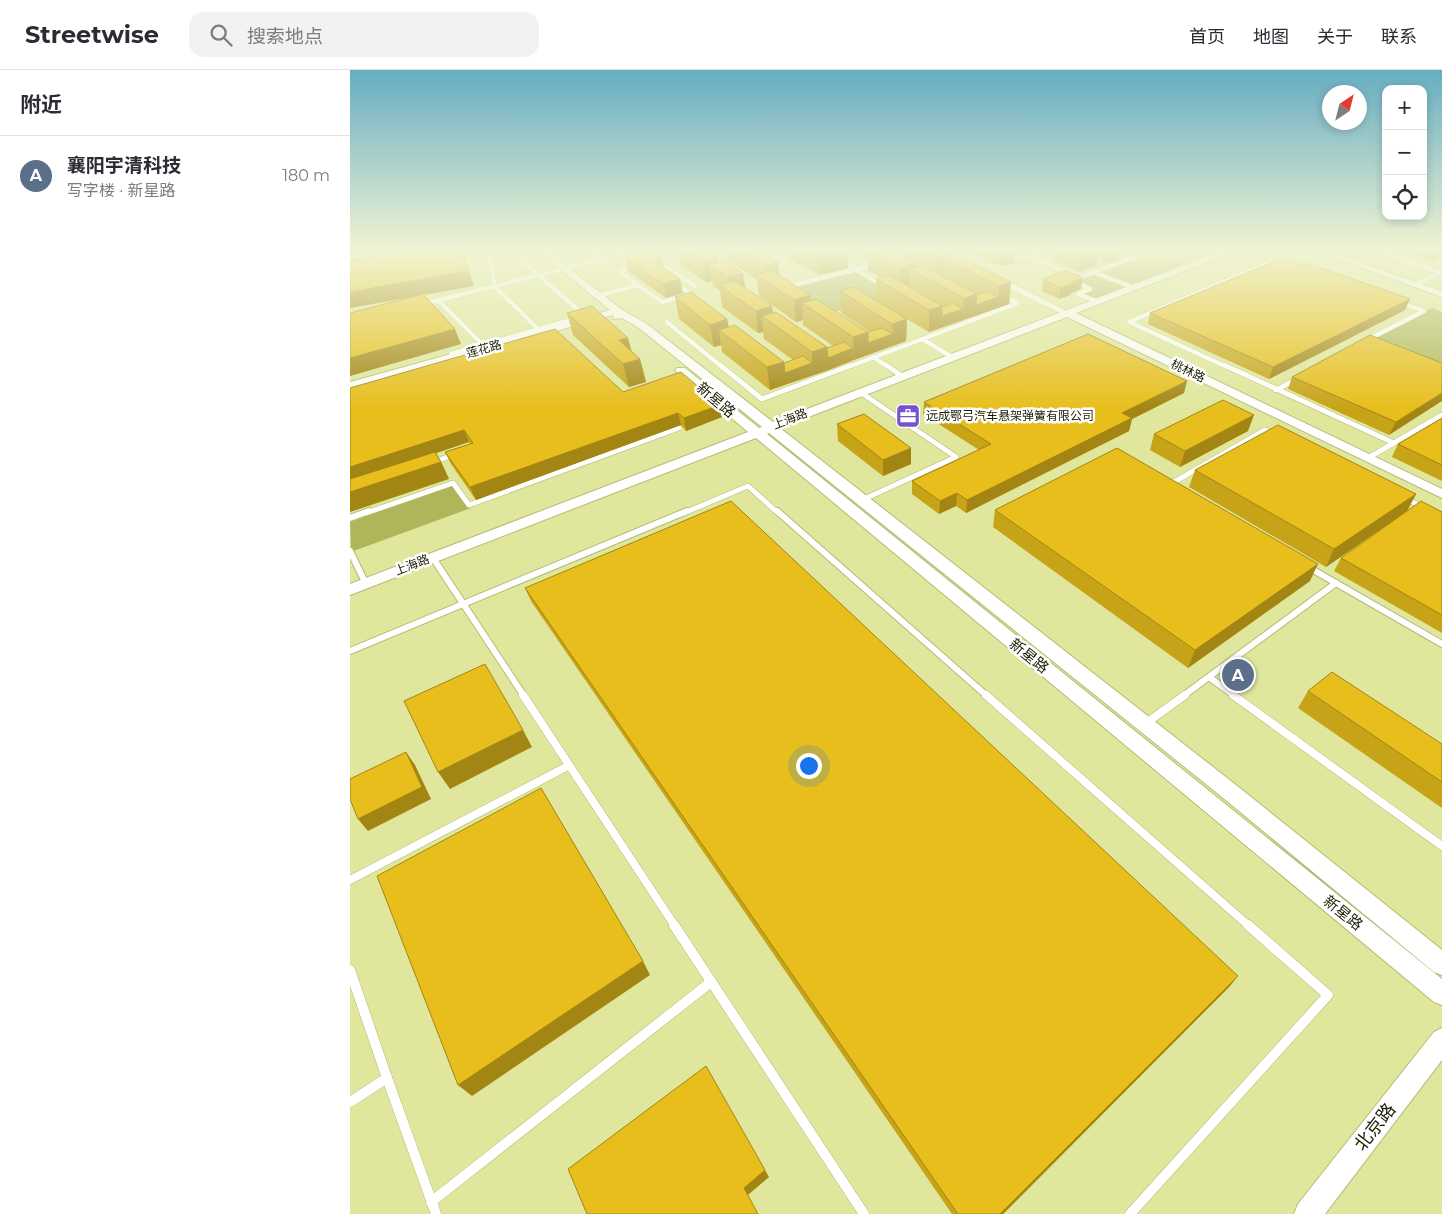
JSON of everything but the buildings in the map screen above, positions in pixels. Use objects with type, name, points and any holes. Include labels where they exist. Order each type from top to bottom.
[{"type":"street","points":[[606,303],[618,314]]},
{"type":"street","name":"桃林路","points":[[1047,303],[1442,494]]},
{"type":"street","name":"上海路","points":[[350,590],[1090,303]]},
{"type":"street","name":"莲花路","points":[[350,386],[540,331],[618,314]]},
{"type":"street","name":"莲花路","points":[[350,394],[618,314]]},
{"type":"street","name":"新星路","points":[[618,314],[683,377],[763,430],[862,500],[1442,964]]},
{"type":"street","name":"新星路","points":[[618,314],[643,326],[763,430],[1442,994]]},
{"type":"street","name":"北京路","points":[[1308,1214],[1442,1040]]},
{"type":"lane","points":[[421,305],[426,303]]},
{"type":"lane","points":[[350,383],[484,347],[441,303]]},
{"type":"lane","points":[[512,303],[540,331],[583,314],[571,303]]},
{"type":"lane","points":[[667,322],[762,399],[1017,303]]},
{"type":"lane","points":[[1173,303],[1129,322],[1394,443]]},
{"type":"lane","points":[[1359,345],[1424,311],[1403,303]]},
{"type":"lane","points":[[922,339],[952,357]]},
{"type":"lane","points":[[1367,340],[1375,344]]},
{"type":"lane","points":[[874,357],[902,376]]},
{"type":"lane","points":[[1276,390],[1301,376]]},
{"type":"lane","points":[[860,392],[956,457],[862,500]]},
{"type":"lane","points":[[1368,458],[1442,414]]},
{"type":"lane","points":[[350,518],[453,483],[469,505],[679,428]]},
{"type":"lane","points":[[1175,491],[1166,486],[1265,430],[1282,439]]},
{"type":"lane","points":[[425,465],[462,452]]},
{"type":"lane","points":[[350,651],[748,486],[1328,995],[1130,1214]]},
{"type":"lane","points":[[1398,495],[1442,516]]},
{"type":"lane","points":[[350,551],[366,584]]},
{"type":"lane","points":[[433,558],[864,1214]]},
{"type":"lane","points":[[1302,564],[1442,644]]},
{"type":"lane","points":[[1144,724],[1336,583]]},
{"type":"lane","points":[[1209,677],[1442,846]]},
{"type":"lane","points":[[350,880],[568,766]]},
{"type":"lane","points":[[350,970],[436,1214]]},
{"type":"lane","points":[[432,1202],[711,982]]},
{"type":"lane","points":[[350,1102],[387,1078]]},
{"type":"green space","points":[[803,303],[863,303],[823,316]]},
{"type":"green space","points":[[1432,308],[1442,312],[1442,370],[1367,340]]},
{"type":"green space","points":[[453,483],[471,508],[351,552],[350,518]]},
{"type":"place","name":"远成鄂弓汽车悬架弹簧有限公司","points":[[908,416]]},
{"type":"place","name":"襄阳宇清科技","points":[[1238,675]]}]
